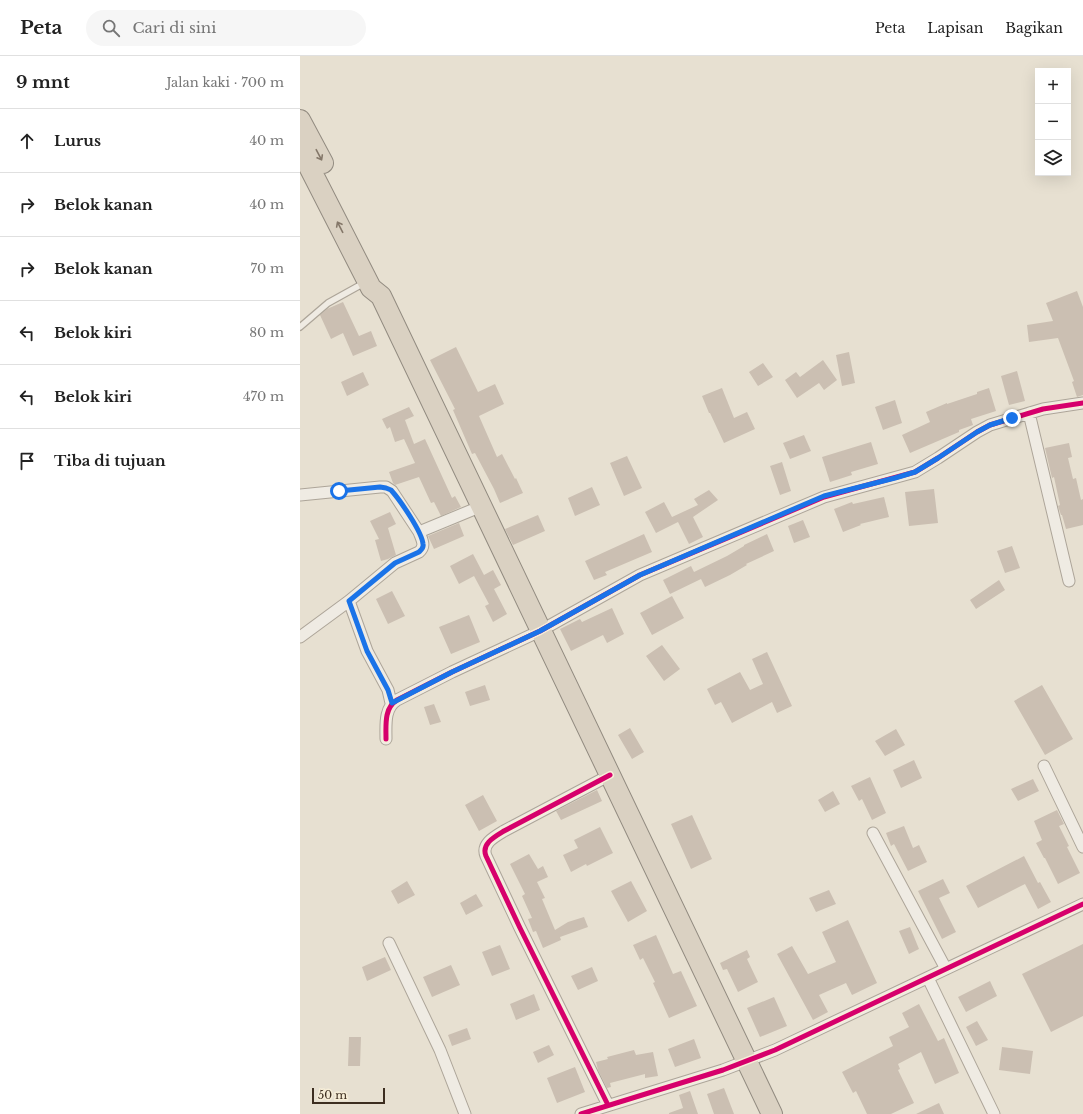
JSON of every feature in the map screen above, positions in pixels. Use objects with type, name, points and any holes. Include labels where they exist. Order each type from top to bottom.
[{"type":"highway","points":[[300,120],[319,154],[368,254],[381,283],[381,296]]},
{"type":"highway","points":[[302,158],[371,288],[381,296],[772,1114]]},
{"type":"street","points":[[386,739],[388,711],[392,703],[452,672],[540,631],[640,575],[824,496],[915,472],[984,428],[1029,413],[1083,403]]},
{"type":"street","points":[[1029,413],[1069,580]]},
{"type":"street","points":[[300,495],[380,487],[386,488],[392,491],[419,532],[424,545],[419,552],[395,563],[349,601],[300,637]]},
{"type":"street","points":[[419,532],[482,506]]},
{"type":"street","points":[[349,601],[367,651],[388,690],[392,703]]},
{"type":"street","points":[[1044,766],[1083,847]]},
{"type":"street","points":[[608,1105],[520,928],[484,850],[491,839],[504,831],[610,775]]},
{"type":"street","points":[[873,833],[946,969]]},
{"type":"street","points":[[581,1114],[748,1062],[1083,904]]},
{"type":"street","points":[[389,943],[446,1062],[465,1114]]},
{"type":"street","points":[[928,978],[994,1114]]},
{"type":"lane","points":[[300,327],[328,303],[368,281]]},
{"type":"building","points":[[1077,291],[1083,307],[1083,395],[1077,397],[1072,382],[1074,381],[1058,338],[1029,342],[1027,325],[1053,321],[1046,303]]},
{"type":"building","points":[[343,302],[359,336],[371,331],[377,346],[353,356],[343,333],[331,339],[320,315],[327,309]]},
{"type":"building","points":[[456,347],[478,392],[495,384],[504,404],[479,416],[497,457],[502,454],[523,493],[500,503],[475,453],[472,454],[453,410],[455,409],[430,360]]},
{"type":"building","points":[[849,352],[855,383],[842,386],[836,355]]},
{"type":"building","points":[[823,360],[837,380],[824,390],[819,383],[797,398],[785,380],[796,372],[800,377]]},
{"type":"building","points":[[763,363],[773,377],[758,386],[749,372]]},
{"type":"building","points":[[1017,371],[1025,401],[1009,405],[1001,376]]},
{"type":"building","points":[[363,372],[369,385],[347,396],[341,382]]},
{"type":"building","points":[[722,388],[734,418],[747,412],[755,429],[724,443],[702,396]]},
{"type":"building","points":[[989,388],[996,411],[971,419],[973,425],[910,453],[902,435],[930,422],[926,412],[947,403],[977,394],[977,392]]},
{"type":"building","points":[[895,400],[902,423],[883,430],[875,407]]},
{"type":"building","points":[[409,407],[414,416],[405,420],[414,444],[425,439],[452,498],[455,496],[461,507],[441,516],[434,502],[431,503],[419,477],[395,485],[389,472],[415,463],[404,439],[395,442],[390,427],[387,429],[382,419]]},
{"type":"building","points":[[804,435],[811,451],[790,459],[783,443]]},
{"type":"building","points":[[871,442],[878,464],[851,472],[852,475],[830,482],[822,457]]},
{"type":"building","points":[[1069,443],[1072,457],[1068,458],[1073,479],[1076,478],[1081,500],[1083,499],[1083,525],[1066,529],[1058,506],[1060,505],[1054,477],[1052,478],[1045,448]]},
{"type":"building","points":[[627,456],[642,488],[624,496],[610,463]]},
{"type":"building","points":[[782,462],[791,491],[780,495],[770,466]]},
{"type":"building","points":[[592,487],[600,505],[575,516],[568,498]]},
{"type":"building","points":[[934,489],[938,523],[909,526],[905,492]]},
{"type":"building","points":[[709,490],[718,500],[693,517],[703,537],[689,544],[678,522],[656,533],[645,512],[664,502],[672,517],[698,505],[694,499]]},
{"type":"building","points":[[884,497],[889,517],[860,524],[861,525],[843,532],[834,509],[852,502],[853,504]]},
{"type":"building","points":[[390,512],[396,524],[388,528],[396,555],[381,561],[375,540],[379,539],[370,521]]},
{"type":"building","points":[[538,515],[545,531],[513,545],[505,529]]},
{"type":"building","points":[[803,520],[810,537],[794,543],[788,526]]},
{"type":"building","points":[[459,523],[464,536],[434,549],[428,536]]},
{"type":"building","points":[[644,534],[652,552],[605,572],[607,575],[594,580],[585,561]]},
{"type":"building","points":[[767,534],[774,551],[746,564],[747,565],[730,575],[705,587],[701,579],[670,594],[663,580],[691,566],[694,572]]},
{"type":"building","points":[[1012,546],[1020,568],[1005,573],[997,551]]},
{"type":"building","points":[[473,554],[484,575],[493,570],[501,585],[494,589],[507,614],[493,622],[485,606],[489,604],[474,576],[459,584],[450,566]]},
{"type":"building","points":[[999,580],[1005,590],[976,609],[970,600]]},
{"type":"building","points":[[392,591],[405,616],[388,624],[376,599]]},
{"type":"building","points":[[672,596],[684,618],[652,635],[640,613]]},
{"type":"building","points":[[612,608],[624,634],[607,643],[603,635],[571,651],[560,629],[580,619],[582,622]]},
{"type":"building","points":[[469,615],[480,642],[451,654],[439,627]]},
{"type":"building","points":[[662,645],[680,669],[664,681],[646,656]]},
{"type":"building","points":[[767,652],[792,706],[777,713],[772,702],[732,723],[721,702],[715,705],[707,689],[740,672],[750,690],[763,684],[752,659]]},
{"type":"building","points":[[485,685],[490,700],[470,706],[465,692]]},
{"type":"building","points":[[1042,685],[1073,739],[1045,755],[1014,701]]},
{"type":"building","points":[[434,704],[441,722],[430,725],[424,707]]},
{"type":"building","points":[[630,728],[644,752],[632,759],[618,735]]},
{"type":"building","points":[[896,729],[905,745],[885,756],[875,741]]},
{"type":"building","points":[[914,760],[922,778],[901,788],[893,770]]},
{"type":"building","points":[[870,777],[886,813],[872,820],[862,799],[859,801],[851,786]]},
{"type":"building","points":[[1033,779],[1039,791],[1018,801],[1011,789]]},
{"type":"building","points":[[597,790],[602,801],[561,820],[556,811]]},
{"type":"building","points":[[833,791],[840,804],[825,812],[818,800]]},
{"type":"building","points":[[483,795],[497,821],[479,831],[465,805]]},
{"type":"building","points":[[1057,810],[1064,824],[1059,826],[1069,846],[1067,847],[1080,873],[1058,884],[1036,843],[1042,840],[1034,821]]},
{"type":"building","points":[[692,815],[712,859],[691,869],[671,824]]},
{"type":"building","points":[[904,826],[913,848],[919,845],[927,862],[908,871],[894,844],[891,846],[886,833]]},
{"type":"building","points":[[600,827],[613,853],[571,872],[563,855],[578,848],[574,840]]},
{"type":"building","points":[[529,854],[538,869],[543,866],[548,877],[537,882],[545,898],[542,899],[555,930],[568,922],[584,917],[588,927],[560,937],[561,940],[543,948],[536,931],[533,932],[528,919],[532,918],[522,896],[525,894],[510,864]]},
{"type":"building","points":[[1024,856],[1038,883],[1040,882],[1051,902],[1038,909],[1025,884],[978,908],[966,886]]},
{"type":"building","points":[[943,879],[950,893],[939,898],[956,932],[942,939],[918,891]]},
{"type":"building","points":[[407,881],[415,895],[398,904],[391,891]]},
{"type":"building","points":[[631,881],[647,911],[628,922],[611,891]]},
{"type":"building","points":[[829,890],[836,904],[816,912],[809,898]]},
{"type":"building","points":[[476,894],[483,906],[466,915],[460,903]]},
{"type":"building","points":[[848,920],[877,983],[852,995],[846,983],[819,995],[828,1012],[813,1020],[777,954],[792,946],[808,974],[836,962],[822,932]]},
{"type":"building","points":[[910,927],[919,949],[909,954],[899,931]]},
{"type":"building","points":[[656,935],[673,974],[681,971],[697,1006],[669,1018],[653,983],[655,982],[643,958],[640,960],[633,945]]},
{"type":"building","points":[[1083,944],[1083,1016],[1051,1032],[1022,974]]},
{"type":"building","points":[[500,945],[510,969],[492,976],[482,952]]},
{"type":"building","points":[[747,950],[750,957],[747,959],[758,982],[738,992],[727,969],[723,970],[720,963]]},
{"type":"building","points":[[385,957],[391,970],[367,981],[362,967]]},
{"type":"building","points":[[451,965],[460,985],[432,997],[423,977]]},
{"type":"building","points":[[592,967],[598,981],[578,990],[571,976]]},
{"type":"building","points":[[990,981],[997,996],[966,1012],[958,997]]},
{"type":"building","points":[[534,994],[540,1010],[516,1020],[510,1004]]},
{"type":"building","points":[[774,997],[787,1026],[760,1037],[747,1008]]},
{"type":"building","points":[[919,1004],[938,1041],[944,1038],[959,1073],[935,1084],[921,1052],[898,1064],[900,1069],[898,1070],[914,1103],[891,1114],[867,1114],[856,1091],[853,1093],[842,1072],[893,1046],[889,1037],[909,1027],[902,1013]]},
{"type":"building","points":[[977,1021],[988,1040],[976,1046],[966,1027]]},
{"type":"building","points":[[467,1028],[471,1039],[452,1046],[448,1035]]},
{"type":"building","points":[[349,1037],[361,1037],[360,1066],[348,1066]]},
{"type":"building","points":[[694,1039],[701,1058],[675,1067],[668,1049]]},
{"type":"building","points":[[549,1045],[554,1055],[538,1063],[533,1052]]},
{"type":"building","points":[[1002,1047],[1033,1051],[1030,1074],[999,1070]]},
{"type":"building","points":[[634,1050],[636,1055],[653,1052],[658,1076],[645,1078],[645,1074],[610,1083],[611,1087],[607,1088],[598,1070],[596,1062],[608,1059],[607,1057]]},
{"type":"building","points":[[575,1067],[585,1092],[557,1103],[547,1078]]},
{"type":"building","points":[[724,1088],[734,1114],[714,1114],[707,1094]]},
{"type":"building","points":[[690,1091],[698,1114],[669,1114],[683,1108],[679,1095]]},
{"type":"building","points":[[939,1103],[944,1114],[916,1114]]},
{"type":"cycle path","points":[[386,739],[388,712],[393,703],[397,700],[452,672],[540,631],[640,575],[824,497],[915,472],[990,425],[1043,409],[1083,403]]},
{"type":"cycle path","points":[[608,1105],[520,928],[486,856],[485,848],[489,841],[500,833],[610,775]]},
{"type":"cycle path","points":[[581,1114],[723,1070],[775,1050],[1083,904]]},
{"type":"route","points":[[339,491],[380,487],[391,490],[419,532],[424,545],[419,552],[395,563],[388,568],[349,601],[367,651],[388,690],[392,703],[428,683],[540,631],[616,587],[640,575],[824,496],[915,472],[984,428],[1012,418]]}]
